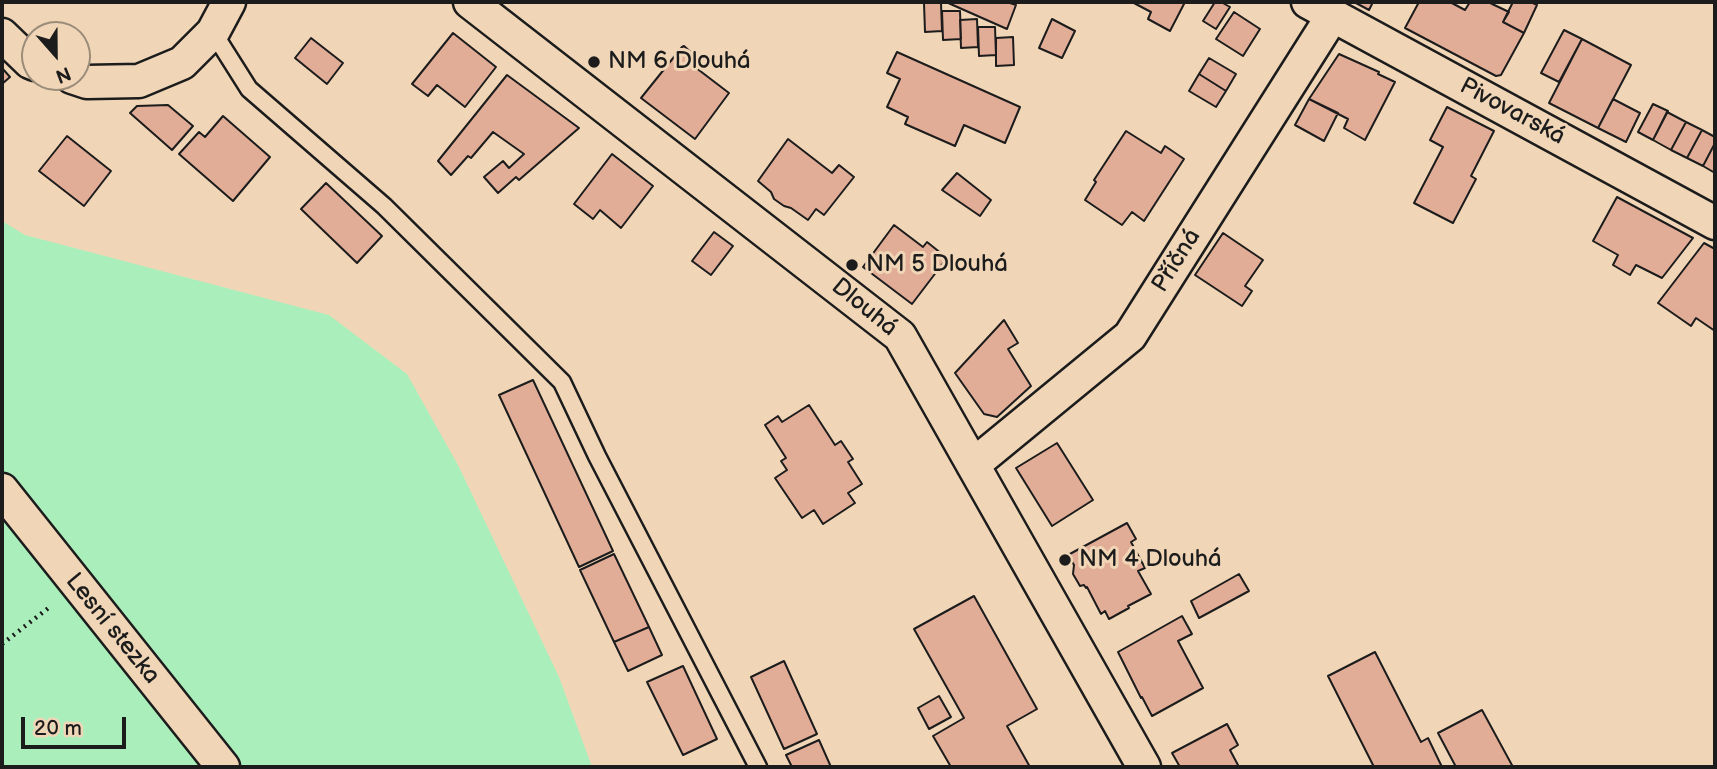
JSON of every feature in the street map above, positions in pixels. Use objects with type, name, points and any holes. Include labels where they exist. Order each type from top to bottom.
[{"type":"street","points":[[91,82],[139,81],[182,63],[213,32],[229,2]]},
{"type":"street","name":"Dlouhá","points":[[470,2],[900,336],[1144,767]]},
{"type":"street","name":"Příčná","points":[[973,465],[1130,335],[1320,9]]},
{"type":"street","name":"Pivovarská","points":[[1320,9],[1715,223]]},
{"type":"street","points":[[2,35],[21,53]]},
{"type":"street","name":"Lesní stezka","points":[[2,490],[223,767]]},
{"type":"lane","points":[[213,32],[249,89],[384,206],[562,382],[597,456],[758,767]]},
{"type":"path","points":[[2,643],[78,586]]},
{"type":"green space","points":[[2,221],[25,235],[329,315],[407,374],[459,467],[559,677],[592,767],[2,767]]},
{"type":"building","points":[[946,2],[1007,2],[1016,5],[1007,29]]},
{"type":"building","points":[[1132,2],[1185,2],[1170,31],[1148,19],[1151,12]]},
{"type":"building","points":[[1215,2],[1230,7],[1216,29],[1203,21]]},
{"type":"building","points":[[1354,2],[1373,2],[1369,10]]},
{"type":"building","points":[[1419,2],[1450,2],[1465,10],[1470,2],[1488,2],[1509,12],[1503,22],[1524,33],[1501,75],[1496,76],[1405,28]]},
{"type":"building","points":[[1513,2],[1531,2],[1537,5],[1524,33],[1503,22]]},
{"type":"building","points":[[924,3],[941,3],[942,31],[925,32]]},
{"type":"building","points":[[942,11],[960,11],[961,39],[943,40]]},
{"type":"building","points":[[1234,12],[1260,29],[1243,56],[1216,39]]},
{"type":"building","points":[[977,19],[978,47],[961,48],[960,20]]},
{"type":"building","points":[[1052,19],[1075,31],[1062,58],[1039,48]]},
{"type":"building","points":[[978,27],[995,27],[996,55],[979,56]]},
{"type":"building","points":[[1564,30],[1582,39],[1559,82],[1541,73]]},
{"type":"building","points":[[453,33],[496,67],[465,107],[437,85],[428,96],[412,84]]},
{"type":"building","points":[[1013,37],[1014,65],[996,66],[996,38]]},
{"type":"building","points":[[311,38],[343,63],[327,84],[295,58]]},
{"type":"building","points":[[1582,39],[1631,65],[1598,128],[1549,103]]},
{"type":"building","points":[[684,46],[696,57],[691,64],[729,93],[695,139],[641,98]]},
{"type":"building","points":[[897,52],[1020,107],[1005,143],[964,125],[955,146],[905,124],[908,117],[887,107],[900,79],[887,73]]},
{"type":"building","points":[[1339,54],[1395,82],[1365,140],[1344,128],[1348,119],[1309,99]]},
{"type":"building","points":[[1209,58],[1236,74],[1226,91],[1199,74]]},
{"type":"building","points":[[2,68],[10,77],[2,84]]},
{"type":"building","points":[[1199,74],[1226,91],[1216,107],[1189,91]]},
{"type":"building","points":[[507,75],[579,128],[519,180],[516,177],[498,193],[484,177],[503,161],[509,168],[524,154],[493,132],[471,158],[468,156],[451,175],[438,161]]},
{"type":"building","points":[[1309,99],[1338,113],[1324,141],[1295,125]]},
{"type":"building","points":[[1613,99],[1640,113],[1626,142],[1598,128]]},
{"type":"building","points":[[1653,104],[1668,111],[1653,140],[1638,132]]},
{"type":"building","points":[[168,105],[193,126],[172,150],[130,113],[137,106]]},
{"type":"building","points":[[1447,107],[1494,131],[1471,176],[1476,179],[1453,223],[1414,203],[1443,147],[1430,140]]},
{"type":"building","points":[[1667,112],[1686,122],[1671,150],[1653,140]]},
{"type":"building","points":[[223,116],[270,157],[233,201],[179,154],[199,132],[205,137]]},
{"type":"building","points":[[1686,122],[1702,130],[1687,158],[1671,150]]},
{"type":"building","points":[[1702,130],[1715,137],[1715,143],[1703,166],[1687,158]]},
{"type":"building","points":[[1126,131],[1161,153],[1165,146],[1184,159],[1144,221],[1132,212],[1122,225],[1085,200],[1096,182],[1094,180]]},
{"type":"building","points":[[67,136],[111,171],[84,206],[39,171]]},
{"type":"building","points":[[788,139],[832,173],[839,165],[854,177],[824,215],[816,209],[808,220],[774,199],[771,192],[758,181]]},
{"type":"building","points":[[1715,143],[1715,173],[1703,166]]},
{"type":"building","points":[[612,154],[653,186],[621,228],[600,210],[593,219],[574,204]]},
{"type":"building","points":[[957,173],[991,200],[980,216],[942,190]]},
{"type":"building","points":[[326,183],[382,236],[357,263],[301,209]]},
{"type":"building","points":[[1617,197],[1693,238],[1662,278],[1636,265],[1630,275],[1613,265],[1618,255],[1593,241]]},
{"type":"building","points":[[894,225],[923,247],[927,242],[947,258],[912,304],[863,267]]},
{"type":"building","points":[[714,232],[733,246],[711,275],[692,261]]},
{"type":"building","points":[[1223,233],[1263,260],[1245,286],[1252,291],[1242,306],[1195,275]]},
{"type":"building","points":[[1704,243],[1715,249],[1715,331],[1696,318],[1691,326],[1658,303]]},
{"type":"building","points":[[1004,320],[1018,343],[1008,349],[1031,386],[997,417],[984,414],[955,373]]},
{"type":"building","points":[[533,380],[613,551],[579,567],[499,395]]},
{"type":"building","points":[[809,405],[835,445],[841,441],[853,459],[848,462],[862,484],[848,493],[855,503],[823,524],[814,510],[802,518],[775,478],[787,470],[781,461],[786,458],[765,425],[778,416],[782,422]]},
{"type":"building","points":[[1057,443],[1093,500],[1052,526],[1016,468]]},
{"type":"building","points":[[1127,523],[1136,539],[1131,542],[1145,568],[1138,571],[1151,594],[1109,619],[1105,611],[1101,614],[1087,587],[1080,586],[1073,574],[1074,565],[1068,555]]},
{"type":"building","points":[[614,554],[649,627],[614,642],[580,570]]},
{"type":"building","points":[[1239,574],[1249,591],[1199,618],[1191,601]]},
{"type":"building","points":[[974,596],[1037,709],[1007,726],[1030,767],[951,767],[933,736],[964,718],[914,629]]},
{"type":"building","points":[[1182,616],[1192,634],[1178,641],[1203,688],[1152,716],[1118,652]]},
{"type":"building","points":[[649,627],[662,655],[628,671],[614,642]]},
{"type":"building","points":[[1375,652],[1421,742],[1428,738],[1442,767],[1374,767],[1328,676]]},
{"type":"building","points":[[784,661],[817,734],[784,749],[751,677]]},
{"type":"building","points":[[683,666],[717,739],[683,755],[647,682]]},
{"type":"building","points":[[939,696],[951,717],[929,729],[918,708]]},
{"type":"building","points":[[1482,710],[1513,767],[1456,767],[1438,733]]},
{"type":"building","points":[[1227,724],[1238,745],[1230,750],[1239,767],[1180,767],[1172,753]]},
{"type":"building","points":[[819,740],[831,767],[792,767],[786,755]]},
{"type":"place","name":"NM 6 Dlouhá","points":[[594,62]]},
{"type":"place","name":"NM 5 Dlouhá","points":[[852,265]]},
{"type":"place","name":"NM 4 Dlouhá","points":[[1065,560]]}]
